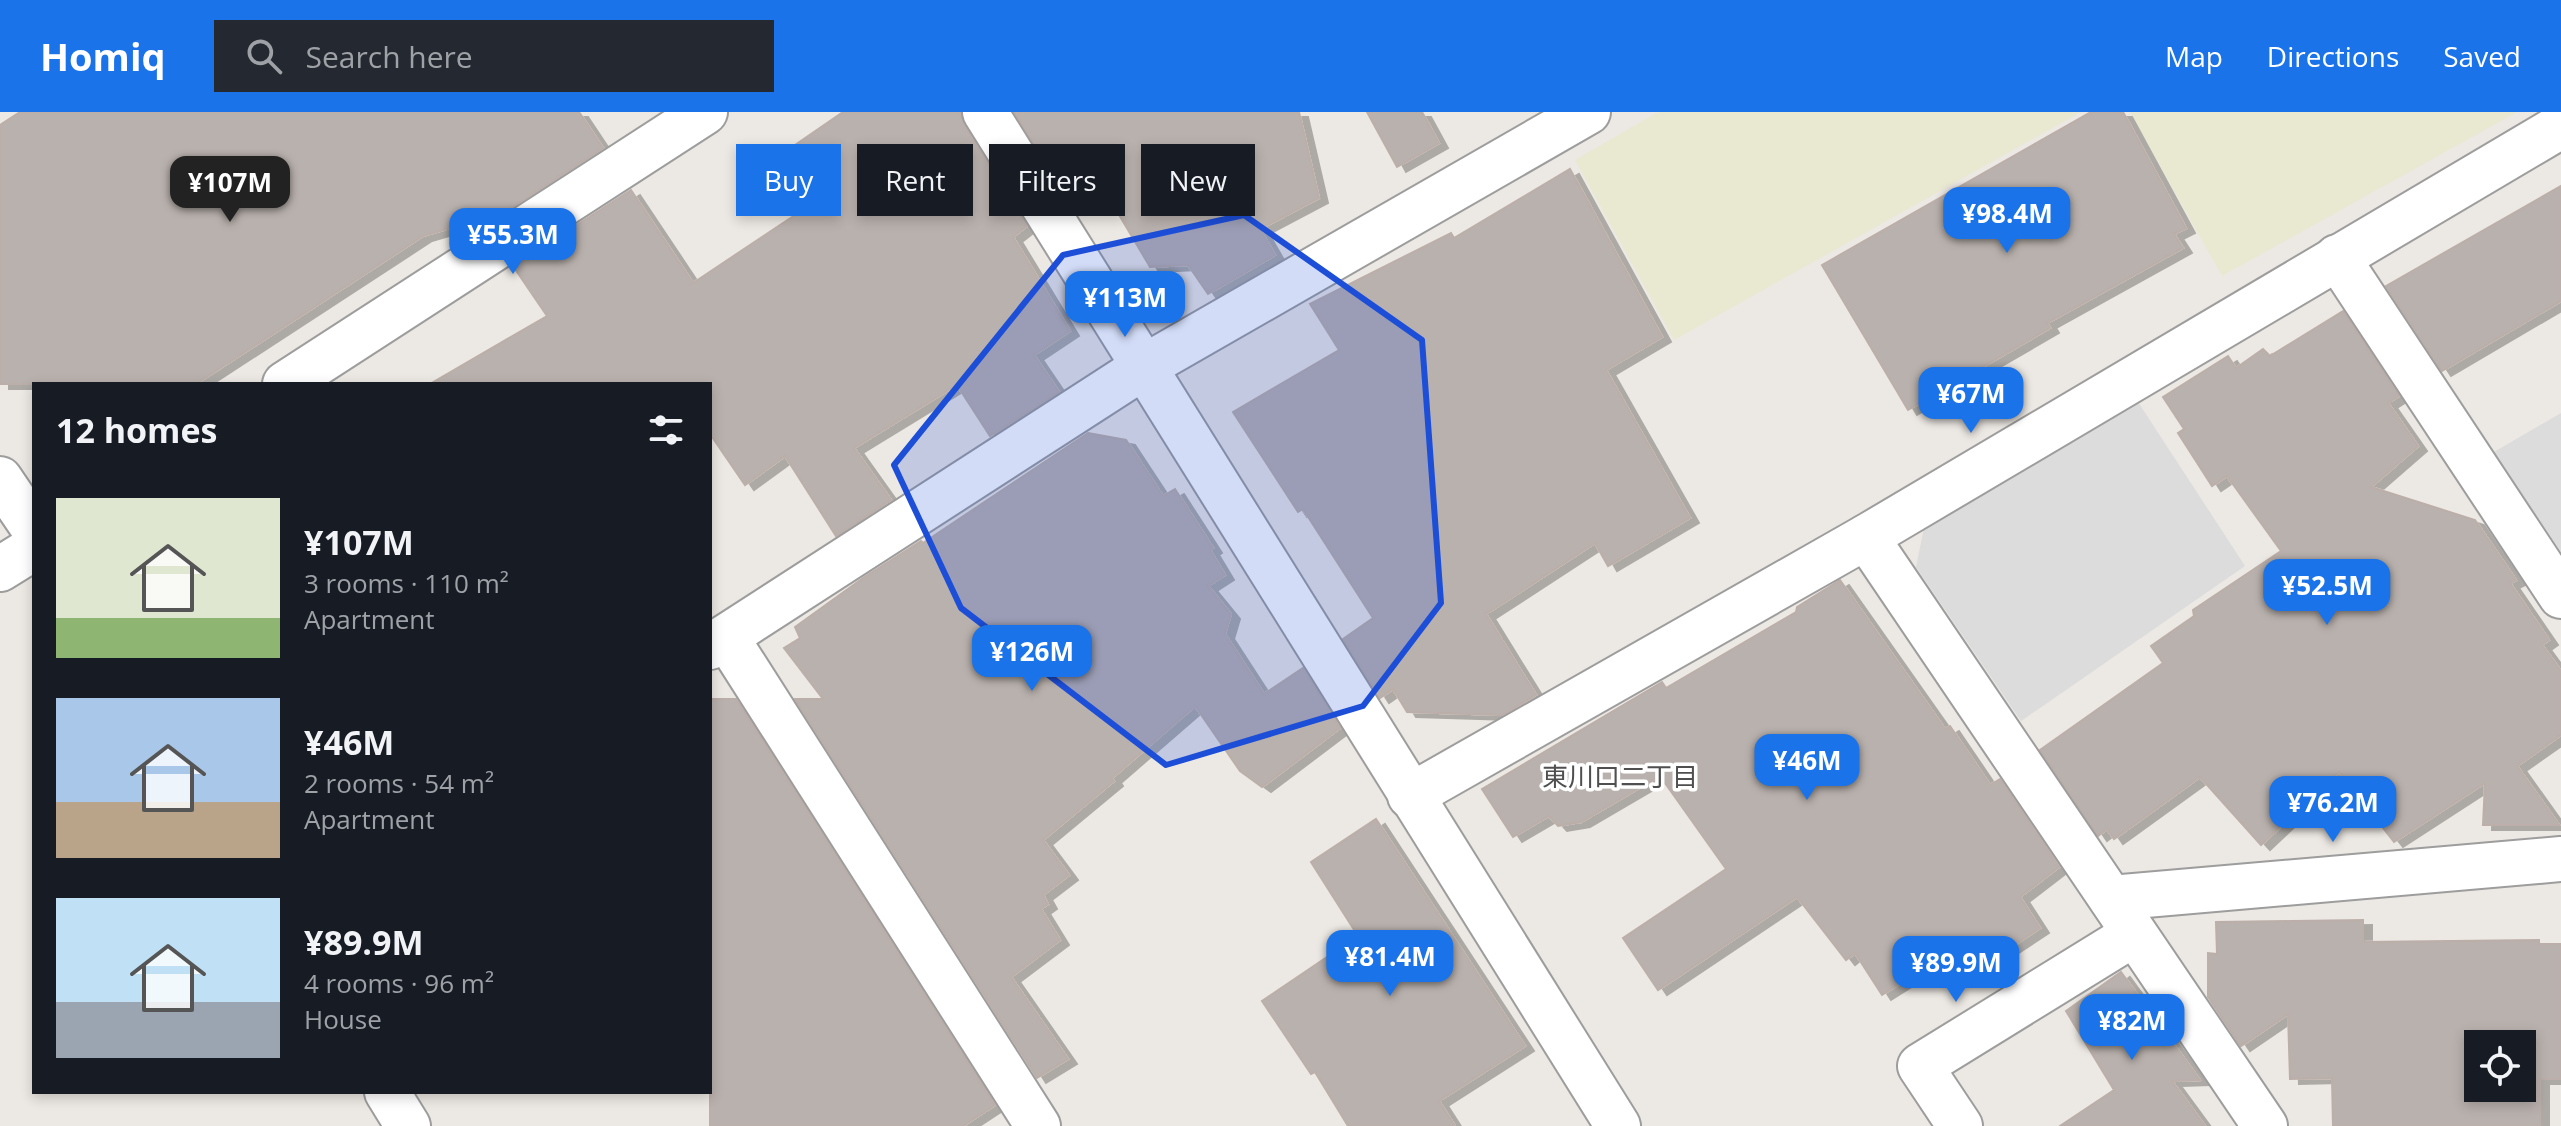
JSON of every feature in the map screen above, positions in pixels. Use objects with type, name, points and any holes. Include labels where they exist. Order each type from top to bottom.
[{"type":"street","points":[[288,382],[643,128],[705,112]]},
{"type":"street","points":[[985,112],[1618,1126]]},
{"type":"street","points":[[1038,1126],[718,642],[1142,368],[1588,112]]},
{"type":"street","points":[[1410,796],[1866,537],[2561,126]]},
{"type":"street","points":[[2337,257],[2561,596]]},
{"type":"street","points":[[0,479],[32,526]]},
{"type":"street","points":[[1866,537],[2265,1126]]},
{"type":"street","points":[[0,569],[32,549]]},
{"type":"street","points":[[1960,1126],[1920,1066],[2122,916],[2561,859]]},
{"type":"street","points":[[388,1094],[408,1126]]},
{"type":"highlighted area","points":[[1244,215],[1422,340],[1441,603],[1363,706],[1166,765],[961,608],[894,465],[1063,255]]},
{"type":"green space","points":[[1658,112],[2081,112],[1674,340],[1575,160]]},
{"type":"green space","points":[[2130,112],[2517,112],[2222,276]]},
{"type":"shaded area","points":[[2138,402],[2245,566],[2021,721],[1916,567],[1925,523]]},
{"type":"shaded area","points":[[2561,413],[2561,552],[2494,452]]},
{"type":"building","points":[[20,112],[579,112],[603,148],[485,225],[481,219],[423,236],[199,382],[0,384],[0,125]]},
{"type":"building","points":[[843,112],[960,112],[964,125],[989,165],[989,216],[1021,216],[1027,226],[1013,237],[1070,331],[1034,355],[1059,392],[990,436],[957,385],[854,448],[891,500],[836,536],[785,456],[745,485],[712,437],[712,382],[433,382],[547,316],[513,266],[631,190],[693,283],[794,216],[841,216],[841,144],[797,144]]},
{"type":"building","points":[[1014,112],[1299,112],[1319,198],[1260,229],[1275,255],[1208,294],[1188,265],[1150,267],[1120,216],[1125,216],[1125,144],[1034,144]]},
{"type":"building","points":[[1367,112],[1422,112],[1439,143],[1397,167]]},
{"type":"building","points":[[2091,112],[2123,112],[2186,228],[2174,234],[2183,248],[2047,323],[2050,328],[1908,410],[1822,265]]},
{"type":"building","points":[[1570,169],[1662,337],[1606,370],[1690,518],[1608,566],[1595,543],[1486,614],[1536,695],[1502,715],[1407,712],[1393,689],[1380,698],[1343,639],[1373,618],[1303,509],[1298,512],[1233,412],[1339,350],[1310,304],[1451,233],[1454,238]]},
{"type":"building","points":[[2561,186],[2561,301],[2442,371],[2386,286]]},
{"type":"building","points":[[2343,311],[2399,396],[2388,403],[2418,446],[2371,487],[2475,520],[2516,580],[2510,583],[2549,640],[2542,645],[2561,671],[2561,735],[2517,766],[2559,825],[2483,825],[2485,783],[2394,842],[2339,772],[2261,845],[2200,777],[2114,839],[2107,829],[2098,836],[2040,750],[2163,663],[2151,646],[2194,616],[2193,610],[2281,551],[2227,476],[2212,486],[2178,433],[2184,429],[2163,397],[2228,356],[2236,368],[2263,349],[2270,356]]},
{"type":"building","points":[[1088,433],[1126,440],[1163,496],[1175,489],[1213,548],[1210,550],[1225,575],[1208,586],[1231,614],[1225,634],[1264,694],[1303,668],[1340,728],[1262,787],[1240,771],[1195,706],[1112,778],[1114,781],[1043,840],[1069,875],[1043,895],[1048,904],[1041,909],[1060,940],[1011,977],[1068,1059],[1037,1078],[795,699],[823,699],[784,648],[800,638],[795,627],[863,578],[921,541],[923,543]]},
{"type":"building","points":[[1840,580],[1945,729],[1950,726],[1990,785],[2000,779],[2059,867],[2020,897],[2040,928],[1979,968],[1963,944],[1882,995],[1855,953],[1846,960],[1797,897],[1658,990],[1623,938],[1726,869],[1660,776],[1581,822],[1558,826],[1549,816],[1513,837],[1482,789],[1662,682],[1666,688],[1796,612],[1797,607]]},
{"type":"building","points":[[712,699],[736,699],[995,1105],[963,1126],[710,1126]]},
{"type":"building","points":[[1376,819],[1525,1046],[1439,1101],[1455,1126],[1348,1126],[1315,1072],[1311,1074],[1262,1001],[1358,936],[1311,862]]},
{"type":"building","points":[[2363,920],[2363,942],[2539,940],[2539,944],[2561,944],[2561,1079],[2540,1079],[2540,1126],[2333,1126],[2332,1078],[2290,1079],[2288,1014],[2241,1046],[2208,997],[2208,953],[2217,954],[2216,922]]},
{"type":"building","points":[[2121,972],[2200,1080],[2172,1081],[2205,1126],[2060,1126],[2114,1090],[2066,1011]]},
{"type":"district","name":"東川口二丁目","points":[[1620,777]]}]
